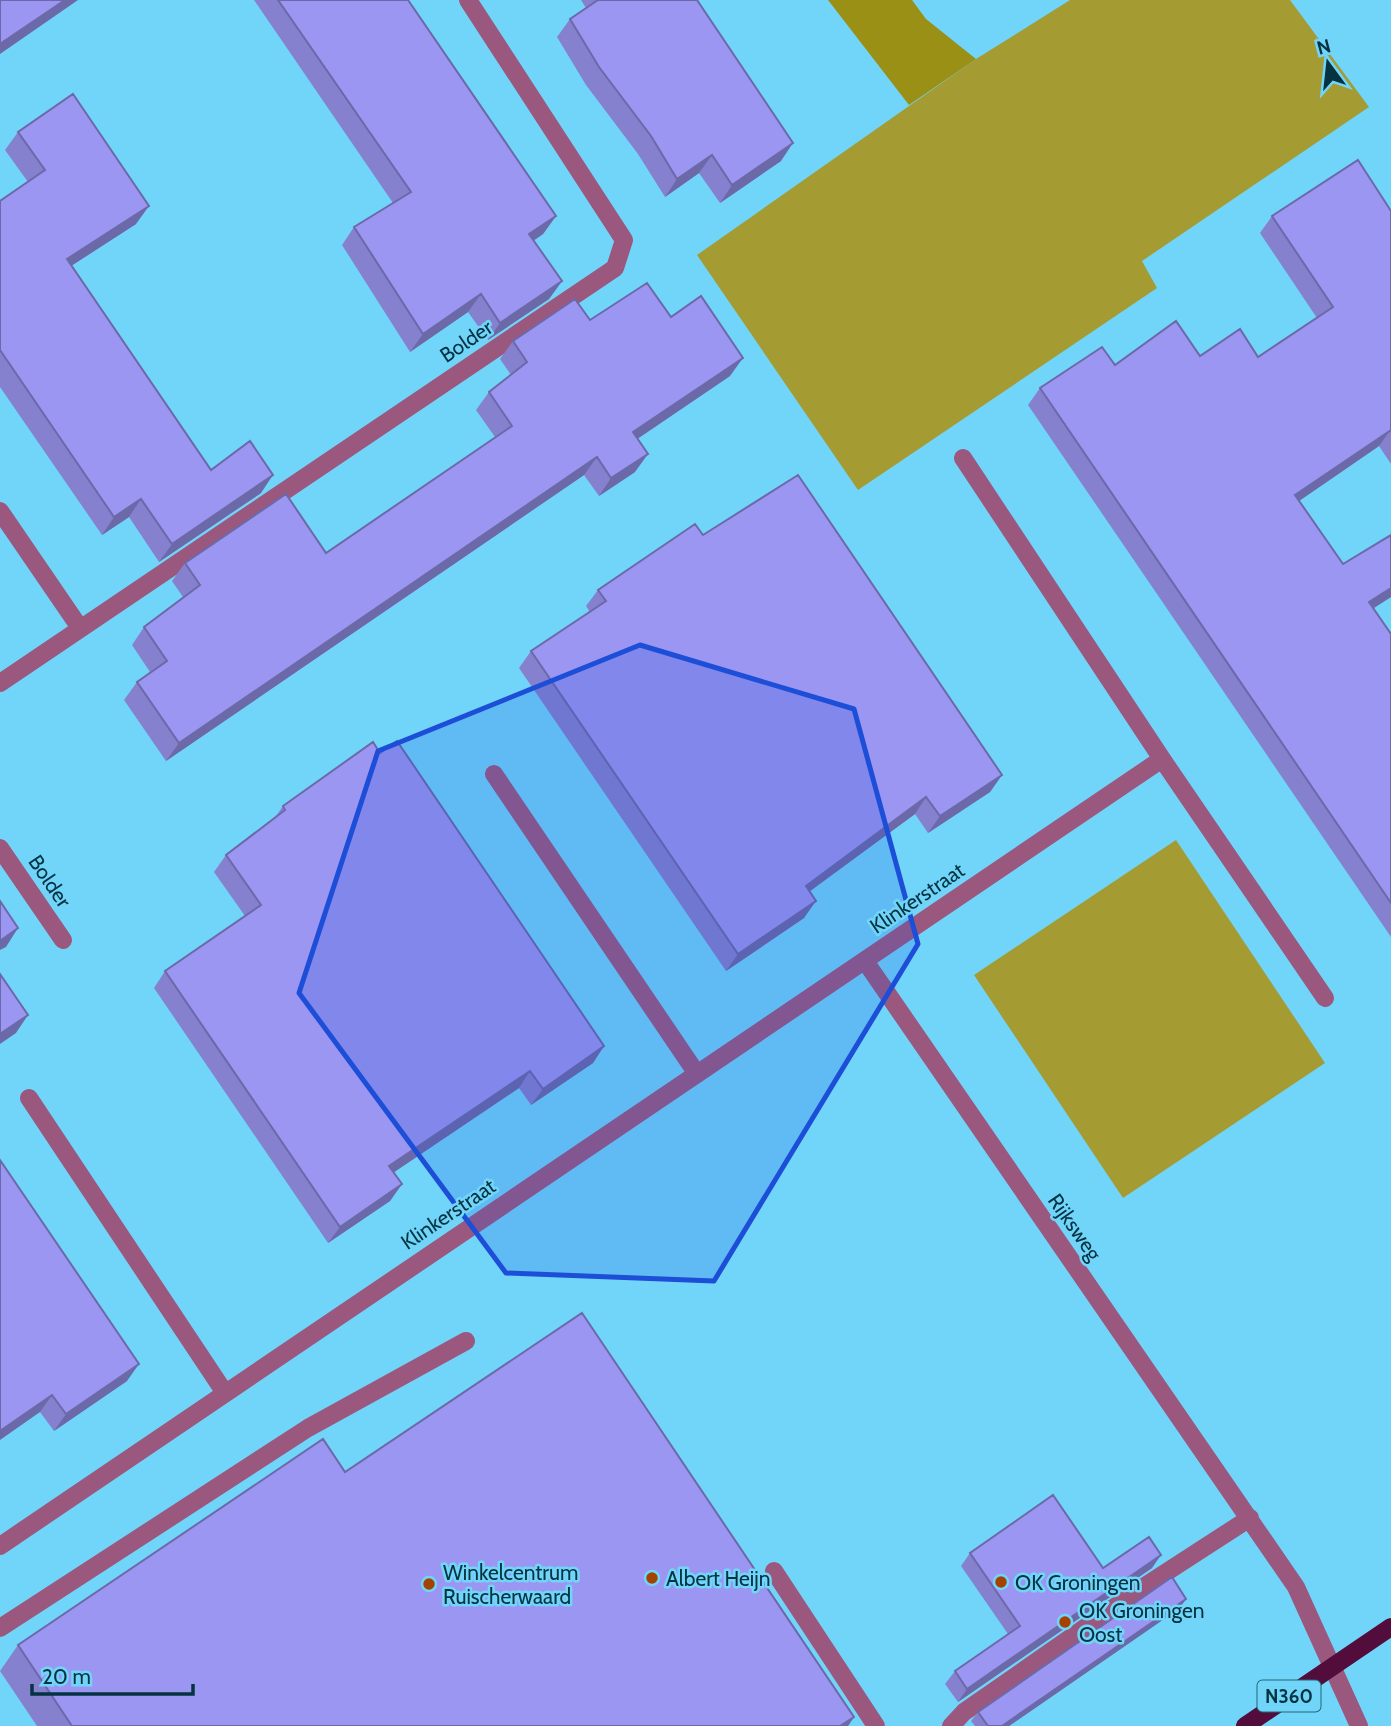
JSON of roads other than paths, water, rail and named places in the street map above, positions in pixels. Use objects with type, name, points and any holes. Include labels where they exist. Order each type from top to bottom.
[{"type":"main road","name":"N360","points":[[1245,1726],[1391,1627]]},
{"type":"street","name":"Bolder","points":[[0,683],[615,268],[624,240],[468,0]]},
{"type":"street","points":[[963,458],[1162,759],[1325,998]]},
{"type":"street","points":[[0,511],[79,628]]},
{"type":"street","name":"Klinkerstraat","points":[[0,1546],[1162,759]]},
{"type":"street","points":[[494,774],[697,1074]]},
{"type":"street","name":"Bolder","points":[[0,848],[62,940]]},
{"type":"street","name":"Rijksweg","points":[[864,961],[1296,1587],[1359,1726]]},
{"type":"street","points":[[29,1098],[225,1393]]},
{"type":"street","points":[[0,1629],[308,1427],[466,1340]]},
{"type":"street","points":[[951,1726],[964,1712],[1145,1586],[1250,1518]]},
{"type":"street","points":[[774,1571],[876,1726]]},
{"type":"place","name":"Albert Heijn","points":[[652,1578]]},
{"type":"place","name":"OK Groningen","points":[[1001,1582]]},
{"type":"place","name":"Winkelcentrum Ruischerwaard","points":[[429,1584]]},
{"type":"place","name":"OK Groningen Oost","points":[[1065,1622]]}]
